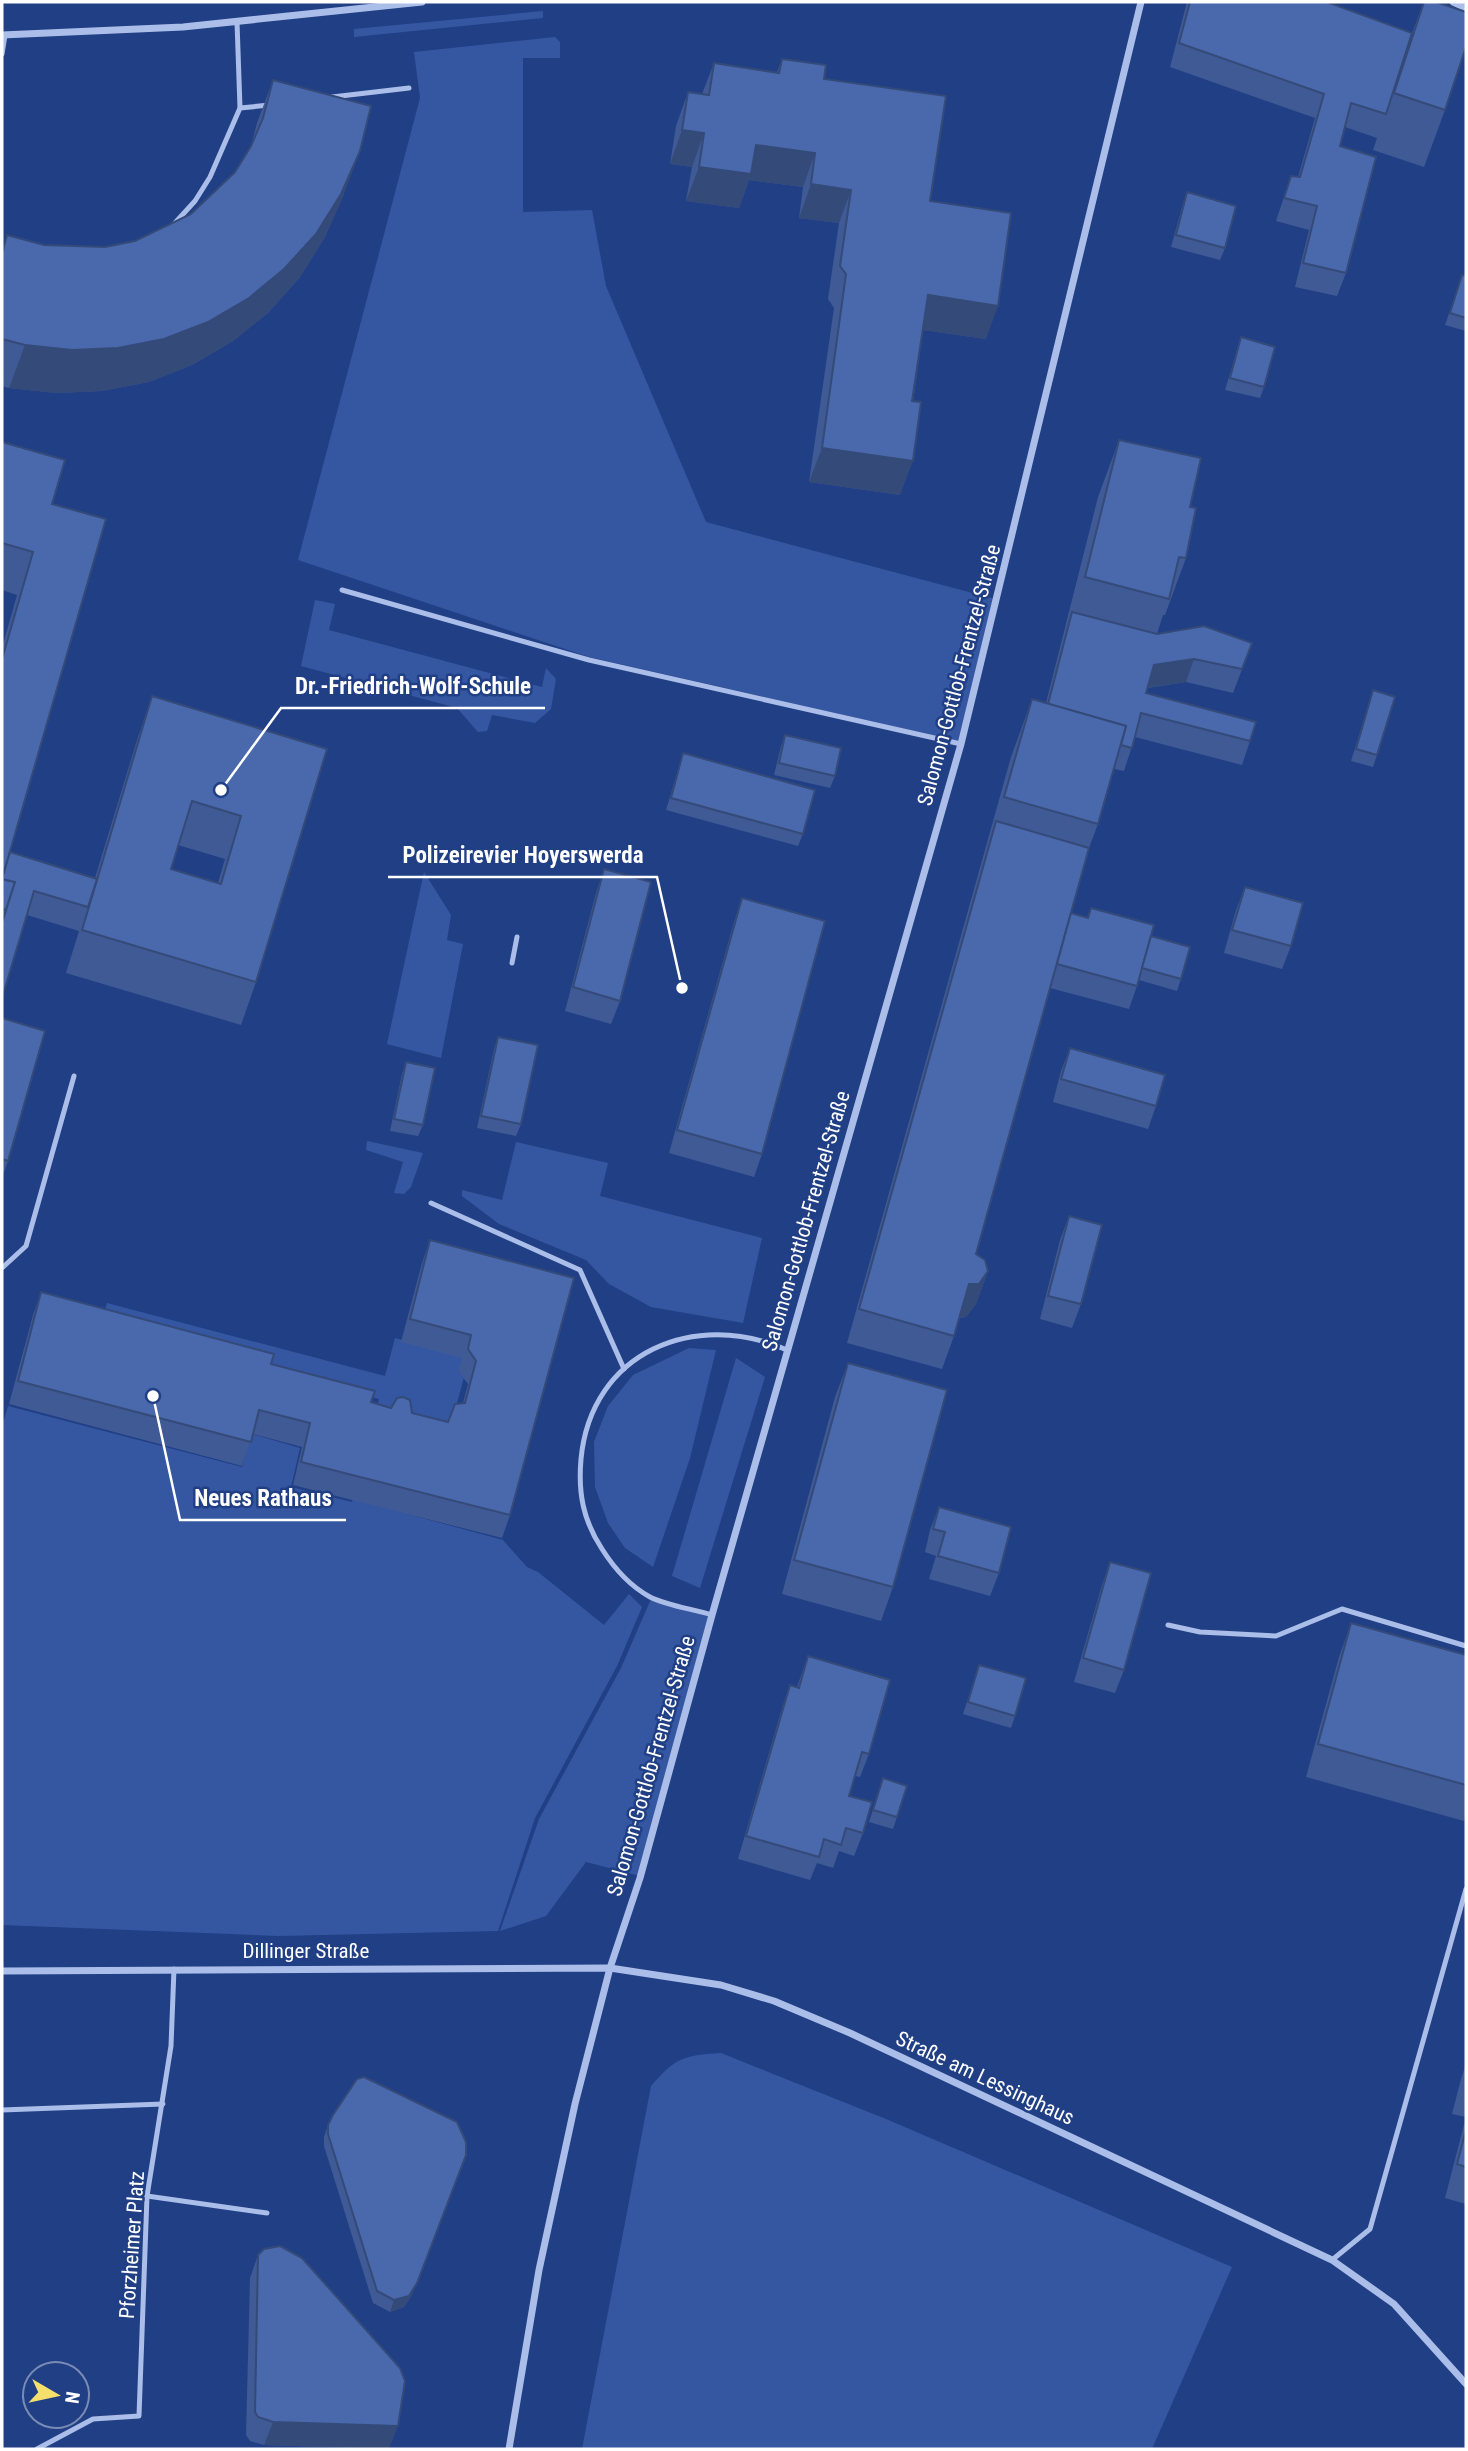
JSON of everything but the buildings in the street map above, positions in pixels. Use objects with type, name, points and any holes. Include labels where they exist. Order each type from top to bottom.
[{"type":"street","points":[[3,34],[237,22],[422,2]]},
{"type":"street","name":"Salomon-Gottlob-Frentzel-Straße","points":[[509,2449],[539,2270],[575,2104],[610,1968],[640,1878],[787,1350],[961,744],[1141,2]]},
{"type":"street","points":[[1453,2],[1466,8]]},
{"type":"street","name":"Dillinger Straße","points":[[2,1971],[610,1968]]},
{"type":"street","name":"Straße am Lessinghaus","points":[[610,1968],[703,1980],[774,2001],[850,2033],[1332,2260],[1394,2304],[1466,2384]]},
{"type":"lane","points":[[166,230],[195,201],[210,177],[240,108],[237,22]]},
{"type":"lane","points":[[2,54],[3,34]]},
{"type":"lane","points":[[318,99],[409,88]]},
{"type":"lane","points":[[240,108],[279,104]]},
{"type":"lane","points":[[342,590],[589,660],[961,744]]},
{"type":"lane","points":[[512,963],[517,937]]},
{"type":"lane","points":[[2,1268],[26,1246],[74,1076]]},
{"type":"lane","points":[[431,1203],[580,1270],[624,1369]]},
{"type":"lane","points":[[712,1615],[651,1598],[615,1570],[588,1528],[579,1489],[583,1435],[609,1385],[624,1369],[640,1356],[680,1338],[709,1333],[746,1335],[787,1350]]},
{"type":"lane","points":[[1168,1625],[1200,1632],[1276,1636],[1342,1609],[1466,1646]]},
{"type":"lane","points":[[1332,2260],[1370,2230],[1466,1889]]},
{"type":"lane","name":"Pforzheimer Platz","points":[[37,2449],[93,2419],[139,2416],[147,2196],[171,2046],[174,1969]]},
{"type":"lane","points":[[2,2110],[163,2104]]},
{"type":"lane","points":[[147,2196],[267,2213]]},
{"type":"shaded area","points":[[543,11],[543,18],[354,37],[354,29]]},
{"type":"shaded area","points":[[555,37],[560,42],[560,58],[523,58],[523,212],[592,210],[606,286],[706,522],[995,599],[958,741],[589,657],[298,560],[420,98],[414,52]]},
{"type":"shaded area","points":[[315,600],[335,604],[329,630],[542,687],[546,668],[556,679],[551,709],[535,723],[492,715],[487,731],[478,732],[457,708],[301,666]]},
{"type":"shaded area","points":[[424,872],[451,915],[447,940],[463,944],[441,1058],[387,1044]]},
{"type":"shaded area","points":[[367,1141],[423,1153],[411,1187],[404,1194],[394,1193],[403,1162],[366,1150]]},
{"type":"shaded area","points":[[516,1142],[608,1163],[600,1196],[762,1238],[743,1323],[651,1307],[609,1284],[586,1260],[499,1224],[462,1196],[462,1190],[502,1200]]},
{"type":"shaded area","points":[[107,1303],[385,1376],[395,1338],[469,1358],[446,1445],[373,1426],[379,1399],[74,1318],[104,1314]]},
{"type":"shaded area","points":[[689,1348],[716,1350],[690,1458],[653,1567],[625,1548],[608,1523],[595,1487],[594,1442],[608,1406],[633,1375]]},
{"type":"shaded area","points":[[736,1358],[765,1377],[700,1588],[672,1576]]},
{"type":"shaded area","points":[[8,1406],[242,1467],[252,1434],[300,1448],[291,1487],[352,1502],[353,1499],[503,1540],[527,1567],[538,1572],[604,1625],[629,1594],[642,1607],[617,1666],[535,1818],[498,1931],[278,1936],[2,1925],[2,1427]]},
{"type":"shaded area","points":[[651,1599],[710,1615],[640,1876],[586,1862],[546,1916],[500,1931],[539,1819],[621,1668]]},
{"type":"shaded area","points":[[721,2053],[886,2119],[1232,2267],[1152,2449],[582,2449],[651,2086],[667,2069],[681,2060]]},
{"type":"place","name":"Dr.-Friedrich-Wolf-Schule","points":[[221,790]]},
{"type":"place","name":"Polizeirevier Hoyerswerda","points":[[682,988]]},
{"type":"place","name":"Neues Rathaus","points":[[153,1396]]}]
